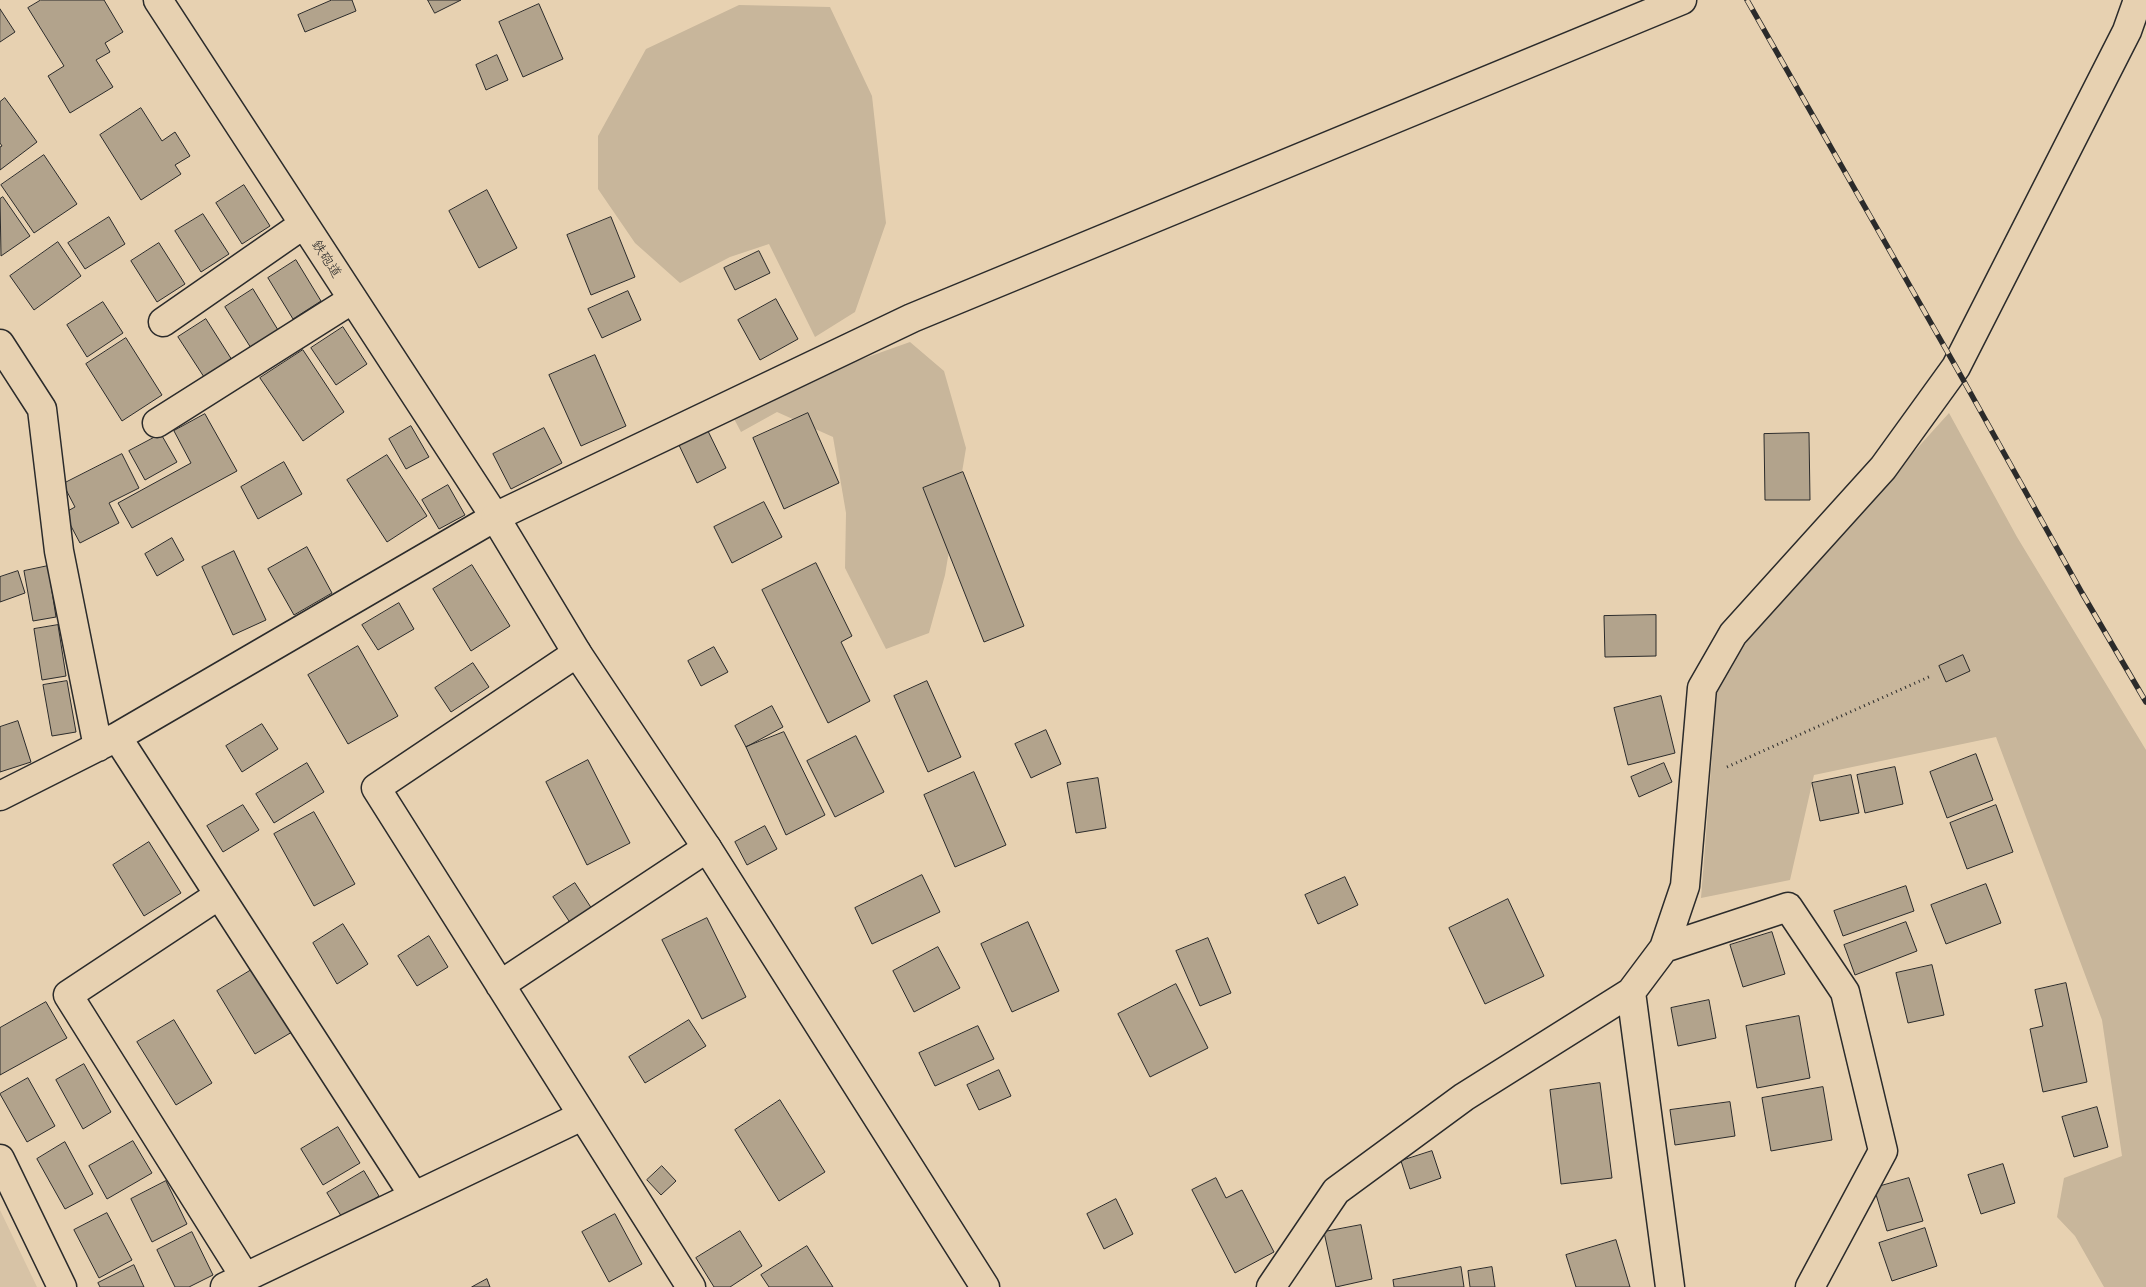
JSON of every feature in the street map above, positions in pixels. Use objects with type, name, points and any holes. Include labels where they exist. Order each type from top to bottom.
[{"type":"street","name":"鉄砲道","points":[[158,0],[495,517],[577,653],[707,848],[985,1287]]},
{"type":"street","points":[[0,796],[108,742],[495,517],[912,318],[1682,0]]},
{"type":"street","points":[[1271,1287],[1336,1191],[1464,1097],[1631,992],[1664,948],[1685,886],[1702,688],[1733,634],[1883,468],[1956,367],[2122,40],[2138,0]]},
{"type":"street","points":[[163,322],[304,224]]},
{"type":"street","points":[[157,423],[353,299]]},
{"type":"street","points":[[0,344],[42,409],[59,551],[108,742],[219,895],[414,1196]]},
{"type":"street","points":[[577,653],[376,788],[582,1116],[682,1284]]},
{"type":"street","points":[[500,985],[707,848]]},
{"type":"street","points":[[219,895],[68,995],[235,1282],[582,1116]]},
{"type":"street","points":[[1664,948],[1788,907],[1845,992],[1883,1151],[1810,1287]]},
{"type":"street","points":[[1631,992],[1670,1287]]},
{"type":"street","points":[[0,1159],[62,1287]]},
{"type":"path","points":[[1694,782],[1931,676]]},
{"type":"shaded area","points":[[739,5],[830,7],[872,96],[886,223],[855,312],[815,337],[769,244],[730,257],[680,283],[635,243],[598,189],[598,136],[646,49]]},
{"type":"shaded area","points":[[910,342],[944,371],[966,448],[945,575],[929,633],[886,649],[845,568],[846,513],[833,437],[777,412],[741,432],[732,415],[820,374]]},
{"type":"shaded area","points":[[1949,413],[2017,537],[2146,750],[2146,1287],[2104,1287],[2075,1236],[2057,1217],[2064,1178],[2122,1156],[2102,1020],[1996,737],[1814,775],[1790,880],[1701,898],[1717,693],[1754,629]]},
{"type":"shaded area","points":[[0,1210],[37,1287],[0,1287]]},
{"type":"building","points":[[41,0],[104,0],[123,32],[105,43],[110,52],[96,60],[113,87],[70,113],[48,76],[64,66],[28,8]]},
{"type":"building","points":[[332,0],[352,0],[356,11],[305,32],[298,15]]},
{"type":"building","points":[[428,0],[461,0],[435,13]]},
{"type":"building","points":[[539,4],[563,59],[523,77],[499,22]]},
{"type":"building","points":[[0,9],[15,32],[0,42]]},
{"type":"building","points":[[497,55],[508,80],[486,90],[476,65]]},
{"type":"building","points":[[5,98],[37,142],[0,170],[0,147],[2,146],[0,143],[0,102]]},
{"type":"building","points":[[141,108],[162,141],[175,132],[190,156],[175,165],[181,174],[141,200],[100,135]]},
{"type":"building","points":[[44,155],[77,204],[34,233],[1,185]]},
{"type":"building","points":[[244,185],[270,226],[242,244],[216,203]]},
{"type":"building","points":[[487,190],[517,248],[479,268],[449,211]]},
{"type":"building","points":[[3,197],[30,236],[1,256],[0,199]]},
{"type":"building","points":[[203,214],[229,254],[201,272],[175,231]]},
{"type":"building","points":[[109,217],[125,244],[85,269],[68,243]]},
{"type":"building","points":[[611,217],[635,277],[591,295],[567,235]]},
{"type":"building","points":[[58,242],[81,276],[34,310],[10,276]]},
{"type":"building","points":[[159,243],[185,284],[157,302],[131,261]]},
{"type":"building","points":[[759,251],[770,273],[735,290],[724,268]]},
{"type":"building","points":[[296,260],[321,301],[293,319],[268,278]]},
{"type":"building","points":[[253,289],[278,330],[251,348],[225,307]]},
{"type":"building","points":[[628,291],[641,320],[602,338],[588,309]]},
{"type":"building","points":[[776,299],[798,339],[760,360],[738,320]]},
{"type":"building","points":[[103,302],[123,333],[87,357],[67,325]]},
{"type":"building","points":[[206,319],[232,360],[204,377],[178,337]]},
{"type":"building","points":[[343,327],[367,364],[336,385],[311,348]]},
{"type":"building","points":[[126,338],[162,395],[122,421],[86,364]]},
{"type":"building","points":[[303,350],[344,412],[303,441],[260,378]]},
{"type":"building","points":[[595,355],[626,426],[581,446],[549,375]]},
{"type":"building","points":[[808,413],[839,483],[784,509],[753,438]]},
{"type":"building","points":[[205,414],[237,471],[132,528],[118,503],[191,463],[174,431]]},
{"type":"building","points":[[411,426],[429,457],[406,469],[389,439]]},
{"type":"building","points":[[544,428],[562,463],[511,489],[493,454]]},
{"type":"building","points":[[707,429],[726,468],[697,483],[678,443]]},
{"type":"building","points":[[1809,433],[1810,500],[1765,500],[1764,434]]},
{"type":"building","points":[[161,434],[177,462],[145,480],[129,451]]},
{"type":"building","points":[[122,454],[139,488],[109,503],[119,523],[80,543],[64,513],[75,507],[63,484]]},
{"type":"building","points":[[387,455],[427,516],[387,542],[347,480]]},
{"type":"building","points":[[284,462],[302,494],[258,519],[241,487]]},
{"type":"building","points":[[963,472],[1024,626],[984,642],[923,488]]},
{"type":"building","points":[[448,485],[465,515],[439,529],[422,500]]},
{"type":"building","points":[[764,502],[782,537],[732,563],[714,527]]},
{"type":"building","points":[[172,538],[184,560],[157,576],[145,554]]},
{"type":"building","points":[[307,547],[332,593],[294,615],[268,569]]},
{"type":"building","points":[[234,551],[266,620],[233,635],[202,567]]},
{"type":"building","points":[[816,563],[852,636],[841,642],[870,701],[828,723],[762,590]]},
{"type":"building","points":[[472,565],[510,626],[471,651],[433,589]]},
{"type":"building","points":[[48,566],[56,617],[33,621],[24,571]]},
{"type":"building","points":[[18,571],[25,593],[0,602],[0,577]]},
{"type":"building","points":[[399,603],[414,629],[378,650],[362,625]]},
{"type":"building","points":[[1656,615],[1656,656],[1605,657],[1604,616]]},
{"type":"building","points":[[58,625],[66,676],[42,680],[34,629]]},
{"type":"building","points":[[358,646],[398,716],[348,744],[308,675]]},
{"type":"building","points":[[714,647],[728,672],[701,686],[688,661]]},
{"type":"building","points":[[1963,655],[1970,671],[1946,682],[1939,666]]},
{"type":"building","points":[[473,663],[489,687],[451,712],[435,688]]},
{"type":"building","points":[[67,681],[76,732],[52,736],[43,685]]},
{"type":"building","points":[[927,681],[961,757],[928,772],[894,696]]},
{"type":"building","points":[[1661,696],[1675,753],[1628,765],[1614,708]]},
{"type":"building","points":[[772,706],[783,727],[746,747],[735,726]]},
{"type":"building","points":[[18,721],[31,762],[0,772],[0,727]]},
{"type":"building","points":[[262,724],[278,749],[242,772],[226,746]]},
{"type":"building","points":[[1046,730],[1061,764],[1031,778],[1015,744]]},
{"type":"building","points":[[784,732],[825,815],[786,835],[746,747]]},
{"type":"building","points":[[856,736],[884,792],[835,817],[807,761]]},
{"type":"building","points":[[1976,754],[1993,800],[1947,818],[1930,772]]},
{"type":"building","points":[[588,760],[630,843],[587,865],[546,782]]},
{"type":"building","points":[[307,763],[324,792],[274,823],[256,794]]},
{"type":"building","points":[[1664,763],[1672,782],[1639,797],[1631,777]]},
{"type":"building","points":[[1895,767],[1903,804],[1865,813],[1857,775]]},
{"type":"building","points":[[974,772],[1006,845],[955,867],[924,795]]},
{"type":"building","points":[[1851,775],[1859,813],[1820,821],[1812,783]]},
{"type":"building","points":[[1098,778],[1106,828],[1076,833],[1067,783]]},
{"type":"building","points":[[243,805],[259,830],[223,852],[207,826]]},
{"type":"building","points":[[1996,805],[2013,852],[1967,869],[1950,823]]},
{"type":"building","points":[[314,812],[355,884],[314,906],[274,834]]},
{"type":"building","points":[[765,826],[777,849],[747,865],[735,842]]},
{"type":"building","points":[[149,842],[181,893],[144,916],[113,865]]},
{"type":"building","points":[[922,875],[940,912],[872,944],[855,908]]},
{"type":"building","points":[[1345,877],[1358,905],[1318,924],[1305,895]]},
{"type":"building","points":[[575,883],[592,909],[571,924],[553,897]]},
{"type":"building","points":[[1986,884],[2001,923],[1946,944],[1931,905]]},
{"type":"building","points":[[1906,886],[1914,911],[1843,936],[1834,911]]},
{"type":"building","points":[[1508,899],[1544,976],[1485,1004],[1449,928]]},
{"type":"building","points":[[707,918],[746,997],[702,1019],[662,940]]},
{"type":"building","points":[[1028,922],[1059,991],[1012,1012],[981,944]]},
{"type":"building","points":[[1906,922],[1917,951],[1855,975],[1844,945]]},
{"type":"building","points":[[343,924],[368,964],[337,984],[313,943]]},
{"type":"building","points":[[1772,932],[1785,974],[1743,987],[1730,945]]},
{"type":"building","points":[[429,936],[448,967],[417,986],[398,956]]},
{"type":"building","points":[[1208,938],[1231,993],[1200,1006],[1176,951]]},
{"type":"building","points":[[938,947],[960,988],[914,1012],[893,971]]},
{"type":"building","points":[[1932,965],[1944,1015],[1908,1023],[1896,973]]},
{"type":"building","points":[[253,969],[292,1032],[255,1054],[217,991]]},
{"type":"building","points":[[2066,983],[2087,1082],[2043,1092],[2030,1029],[2043,1026],[2035,990]]},
{"type":"building","points":[[1176,984],[1208,1048],[1150,1077],[1118,1014]]},
{"type":"building","points":[[1709,1000],[1716,1038],[1678,1046],[1671,1008]]},
{"type":"building","points":[[46,1002],[67,1038],[0,1075],[0,1028]]},
{"type":"building","points":[[1799,1016],[1810,1078],[1757,1088],[1746,1026]]},
{"type":"building","points":[[174,1020],[212,1083],[176,1105],[137,1042]]},
{"type":"building","points":[[689,1020],[706,1046],[645,1083],[629,1057]]},
{"type":"building","points":[[978,1026],[994,1059],[935,1086],[919,1053]]},
{"type":"building","points":[[84,1064],[111,1112],[83,1129],[56,1080]]},
{"type":"building","points":[[999,1070],[1011,1096],[979,1110],[967,1085]]},
{"type":"building","points":[[28,1078],[55,1126],[27,1142],[0,1094]]},
{"type":"building","points":[[1600,1083],[1612,1178],[1561,1184],[1550,1090]]},
{"type":"building","points":[[1823,1087],[1832,1140],[1771,1151],[1762,1098]]},
{"type":"building","points":[[780,1100],[825,1172],[779,1201],[735,1130]]},
{"type":"building","points":[[1730,1102],[1735,1136],[1675,1145],[1670,1110]]},
{"type":"building","points":[[2097,1107],[2108,1147],[2074,1157],[2062,1117]]},
{"type":"building","points":[[338,1127],[360,1163],[323,1185],[301,1149]]},
{"type":"building","points":[[133,1141],[152,1173],[107,1199],[89,1166]]},
{"type":"building","points":[[65,1142],[93,1194],[65,1209],[37,1159]]},
{"type":"building","points":[[1432,1151],[1441,1178],[1410,1189],[1401,1161]]},
{"type":"building","points":[[2003,1164],[2015,1203],[1981,1214],[1968,1175]]},
{"type":"building","points":[[662,1166],[676,1181],[661,1195],[647,1180]]},
{"type":"building","points":[[364,1171],[379,1196],[343,1219],[327,1193]]},
{"type":"building","points":[[1216,1178],[1226,1198],[1242,1190],[1274,1252],[1235,1273],[1192,1190]]},
{"type":"building","points":[[1909,1178],[1923,1221],[1887,1231],[1874,1188]]},
{"type":"building","points":[[166,1181],[187,1224],[152,1242],[131,1199]]},
{"type":"building","points":[[1116,1199],[1133,1234],[1104,1249],[1087,1214]]},
{"type":"building","points":[[107,1213],[132,1260],[99,1278],[74,1230]]},
{"type":"building","points":[[615,1214],[642,1264],[609,1282],[582,1232]]},
{"type":"building","points":[[1361,1225],[1372,1279],[1336,1287],[1324,1232]]},
{"type":"building","points":[[1925,1228],[1937,1266],[1892,1281],[1879,1243]]},
{"type":"building","points":[[740,1231],[762,1266],[730,1287],[714,1287],[696,1258]]},
{"type":"building","points":[[192,1232],[213,1275],[189,1287],[175,1287],[157,1250]]},
{"type":"building","points":[[1616,1240],[1630,1287],[1576,1287],[1566,1255]]},
{"type":"building","points":[[807,1246],[833,1287],[769,1287],[761,1275]]},
{"type":"building","points":[[134,1265],[144,1287],[100,1287],[98,1283]]},
{"type":"building","points":[[1461,1267],[1464,1287],[1394,1287],[1393,1280]]},
{"type":"building","points":[[1492,1267],[1495,1287],[1470,1287],[1468,1271]]},
{"type":"building","points":[[487,1279],[490,1287],[472,1287]]},
{"type":"railway","points":[[1747,0],[2082,593],[2146,702]]}]
